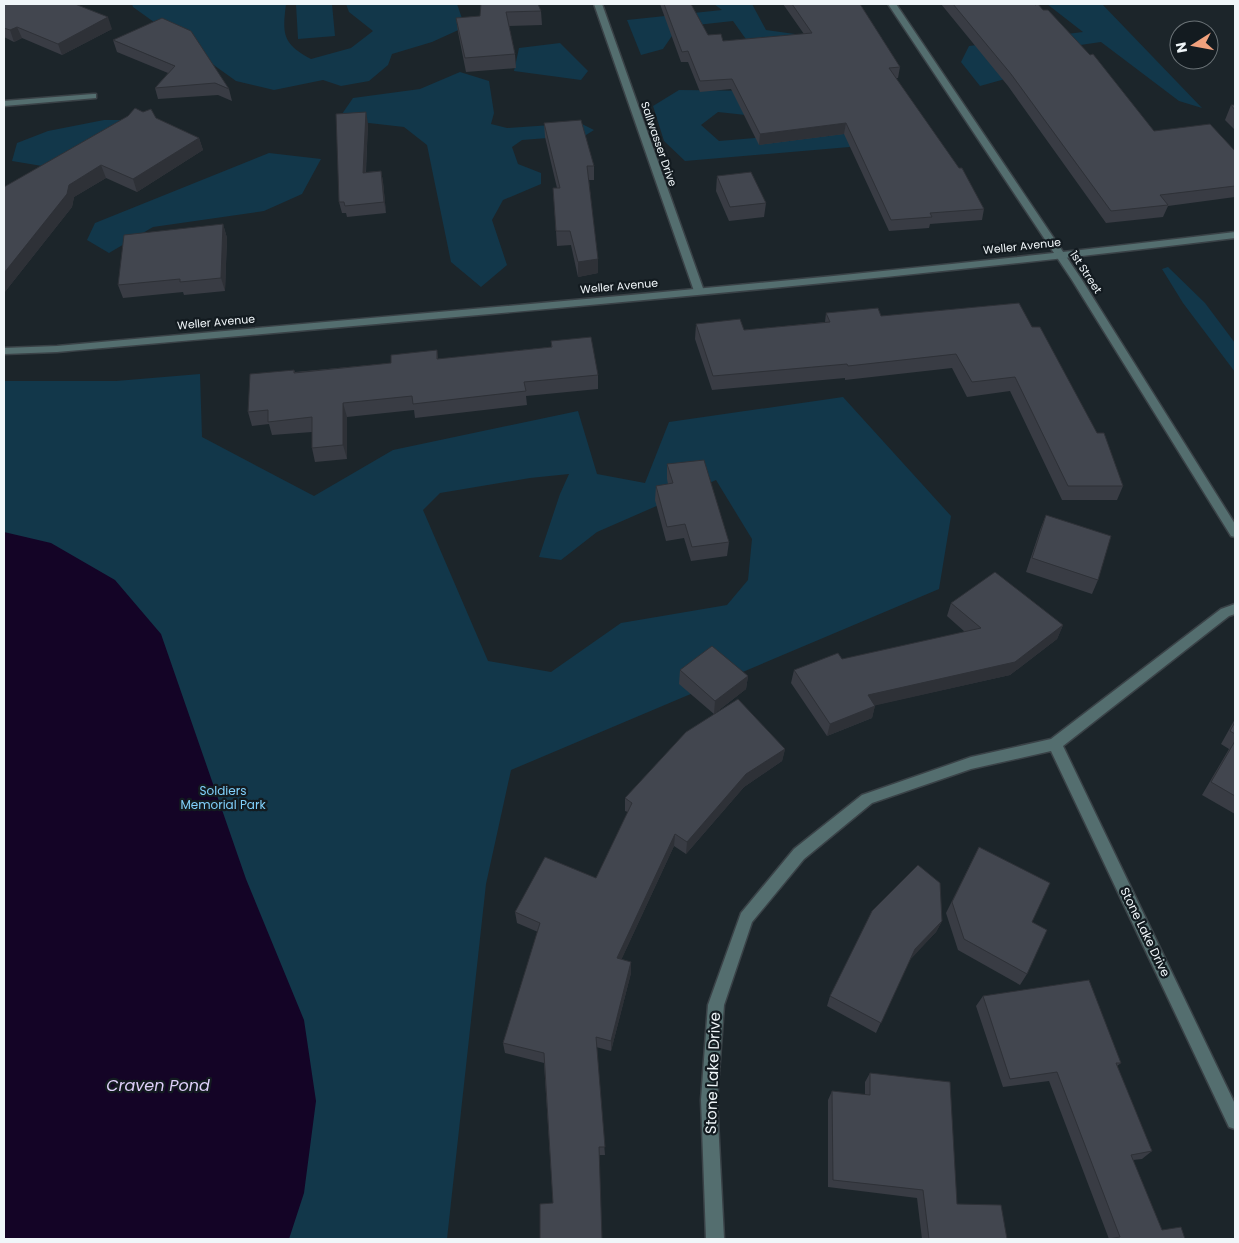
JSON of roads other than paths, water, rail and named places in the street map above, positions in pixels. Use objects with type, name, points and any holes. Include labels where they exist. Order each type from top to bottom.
[{"type":"street","name":"Sallwasser Drive","points":[[598,4],[699,291]]},
{"type":"street","name":"1st Street","points":[[892,4],[1061,255],[1235,533]]},
{"type":"street","points":[[4,104],[93,96]]},
{"type":"street","name":"Weller Avenue","points":[[4,351],[57,349],[699,291],[1061,255],[1235,235]]},
{"type":"street","name":"Stone Lake Drive","points":[[715,1239],[709,1100],[716,1004],[746,918],[799,854],[867,799],[971,763],[1055,744],[1225,612],[1235,610]]},
{"type":"street","name":"Stone Lake Drive","points":[[1055,744],[1235,1121]]},
{"type":"water","name":"Craven Pond","points":[[4,532],[51,543],[115,580],[161,634],[246,879],[304,1020],[316,1101],[304,1193],[289,1239],[4,1239]]},
{"type":"park label","name":"Soldiers Memorial Park","points":[[223,798]]}]
